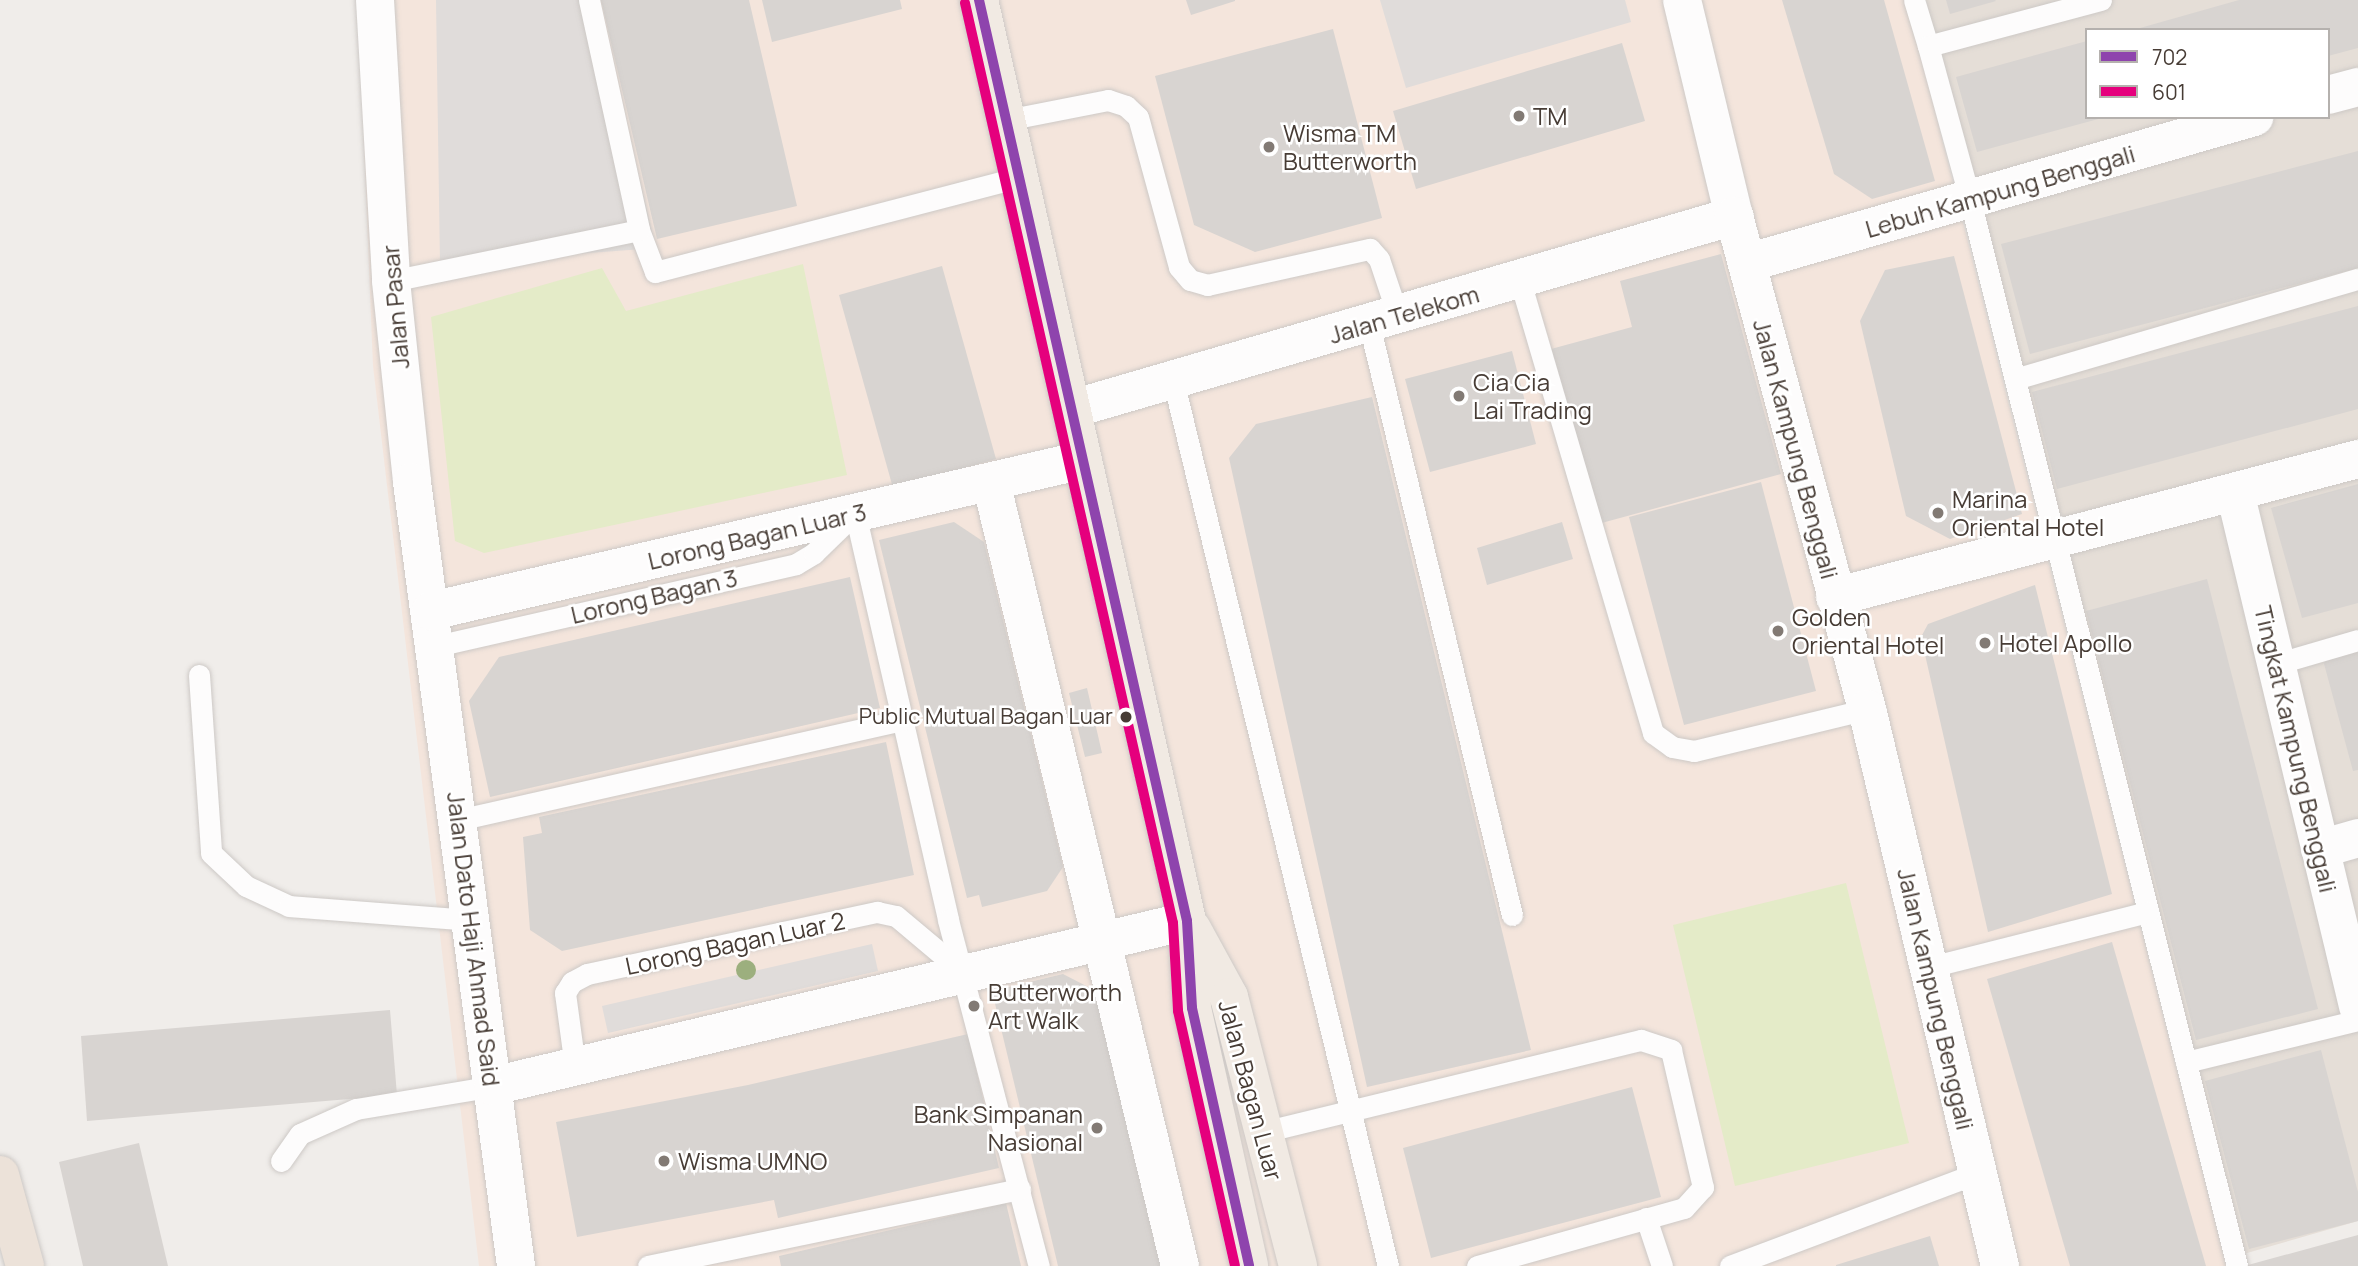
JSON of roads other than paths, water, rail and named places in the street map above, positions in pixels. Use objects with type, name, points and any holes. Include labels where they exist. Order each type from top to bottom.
[{"type":"highway","points":[[0,1175],[25,1266]]},
{"type":"main road","name":"Jalan Bagan Luar","points":[[979,0],[1187,921],[1192,1009],[1249,1266]]},
{"type":"main road","name":"Jalan Bagan Luar","points":[[1187,921],[1229,997],[1298,1266]]},
{"type":"street","name":"Jalan Pasar","points":[[375,0],[391,281],[412,482],[434,629]]},
{"type":"street","name":"Jalan Kampung Benggali","points":[[1682,0],[1734,216],[1867,709],[2000,1266]]},
{"type":"street","points":[[2330,95],[2358,87]]},
{"type":"street","name":"Lebuh Kampung Benggali","points":[[1747,263],[2247,119]]},
{"type":"street","name":"Jalan Telekom","points":[[1072,409],[1520,281],[1734,216]]},
{"type":"street","points":[[1835,597],[2358,459]]},
{"type":"street","name":"Lorong Bagan Luar 3","points":[[434,629],[855,513],[1083,460]]},
{"type":"street","points":[[991,482],[1180,1266]]},
{"type":"street","name":"Tingkat Kampung Benggali","points":[[2235,492],[2358,1006]]},
{"type":"street","name":"Jalan Dato Haji Ahmad Said","points":[[434,629],[516,1266]]},
{"type":"street","points":[[2320,849],[2358,838]]},
{"type":"street","points":[[494,1086],[1187,921]]},
{"type":"lane","points":[[589,0],[639,230],[655,272],[1019,177]]},
{"type":"lane","points":[[1914,0],[1970,200],[2237,1266]]},
{"type":"lane","points":[[1928,46],[2101,0]]},
{"type":"lane","points":[[1006,120],[1108,100],[1126,106],[1138,117],[1179,267],[1190,280],[1207,285],[1370,249],[1379,260],[1384,320],[1512,915]]},
{"type":"lane","points":[[391,281],[639,230]]},
{"type":"lane","points":[[2015,379],[2358,279]]},
{"type":"lane","points":[[1520,281],[1653,733],[1672,747],[1694,751],[1867,709]]},
{"type":"lane","points":[[1173,380],[1388,1266]]},
{"type":"lane","points":[[855,513],[902,720],[1039,1266]]},
{"type":"lane","points":[[2276,664],[2358,640]]},
{"type":"lane","points":[[199,675],[211,853],[246,886],[289,906],[471,920]]},
{"type":"lane","points":[[458,820],[902,720]]},
{"type":"lane","name":"Lorong Bagan Luar 2","points":[[575,1066],[565,993],[572,982],[587,974],[877,912],[896,916],[965,974]]},
{"type":"lane","points":[[1930,967],[2148,912]]},
{"type":"lane","points":[[2186,1062],[2358,1020]]},
{"type":"lane","points":[[1263,1132],[1641,1040],[1671,1050],[1703,1187],[1684,1208],[1477,1266]]},
{"type":"lane","points":[[281,1161],[300,1133],[356,1109],[494,1086]]},
{"type":"lane","points":[[1730,1266],[1774,1259],[1977,1173]]},
{"type":"lane","points":[[648,1266],[1020,1189]]},
{"type":"lane","points":[[1646,1218],[1662,1266]]},
{"type":"place","name":"TM","points":[[1519,116]]},
{"type":"place","name":"Wisma TM Butterworth","points":[[1269,147]]},
{"type":"place","name":"Cia Cia Lai Trading","points":[[1459,396]]},
{"type":"place","name":"Marina Oriental Hotel","points":[[1938,513]]},
{"type":"place","name":"Golden Oriental Hotel","points":[[1778,631]]},
{"type":"place","name":"Hotel Apollo","points":[[1985,643]]},
{"type":"place","name":"Public Mutual Bagan Luar","points":[[1126,717]]},
{"type":"place","name":"Butterworth Art Walk","points":[[974,1006]]},
{"type":"place","name":"Bank Simpanan Nasional","points":[[1097,1128]]},
{"type":"place","name":"Wisma UMNO","points":[[664,1161]]}]
